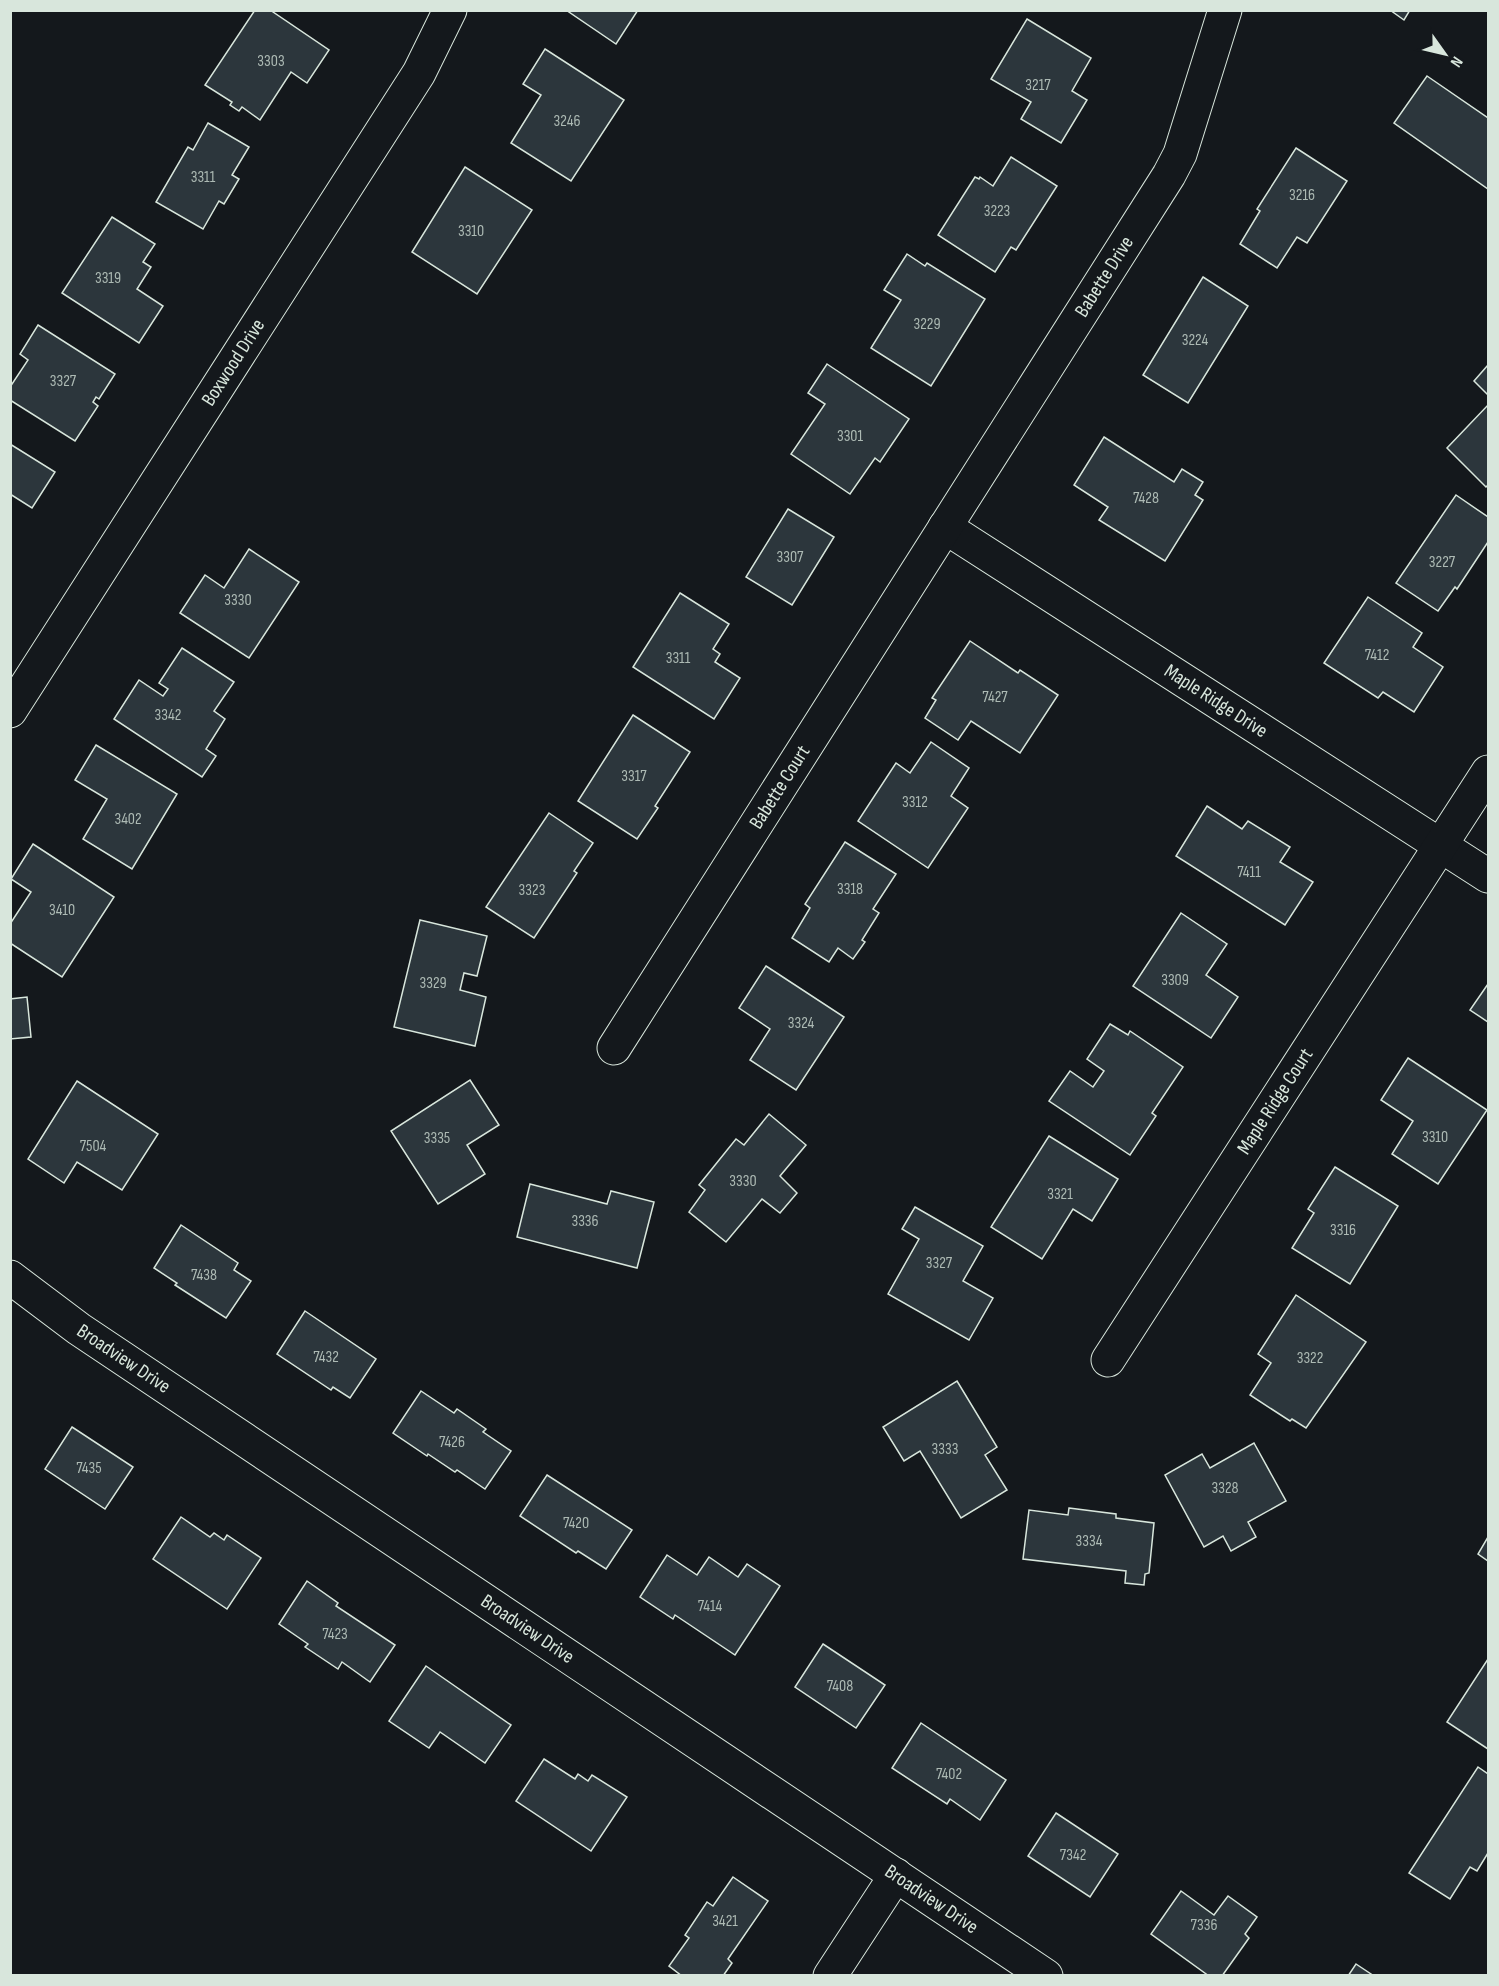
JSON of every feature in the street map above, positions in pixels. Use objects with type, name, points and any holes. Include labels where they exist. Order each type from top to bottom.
[{"type":"street","name":"Boxwood Drive","points":[[10,711],[419,74],[450,10]]},
{"type":"street","name":"Babette Drive","points":[[945,527],[1169,175],[1180,154],[1225,10]]},
{"type":"street","name":"Maple Ridge Drive","points":[[945,527],[1488,876]]},
{"type":"street","name":"Babette Court","points":[[614,1048],[945,527]]},
{"type":"street","name":"Maple Ridge Court","points":[[1108,1360],[1488,772]]},
{"type":"street","name":"Broadview Drive","points":[[10,1277],[79,1329],[1046,1976]]},
{"type":"street","points":[[830,1976],[896,1875]]},
{"type":"building","points":[[255,10],[270,10],[329,50],[307,83],[291,72],[260,120],[242,107],[239,111],[230,105],[232,102],[205,85]]},
{"type":"building","points":[[566,10],[638,10],[616,44]]},
{"type":"building","points":[[1390,10],[1410,10],[1404,20]]},
{"type":"building","points":[[1027,19],[1091,58],[1072,91],[1087,100],[1061,143],[1021,119],[1031,102],[991,79]]},
{"type":"building","points":[[545,49],[624,100],[571,181],[511,143],[541,95],[523,84]]},
{"type":"building","points":[[1427,76],[1488,118],[1488,189],[1394,123]]},
{"type":"building","points":[[208,123],[249,147],[232,175],[239,179],[224,204],[219,201],[203,229],[156,202],[188,147],[193,150]]},
{"type":"building","points":[[1296,148],[1347,181],[1307,243],[1297,237],[1277,268],[1240,244],[1260,211],[1257,209]]},
{"type":"building","points":[[1011,157],[1057,186],[1016,250],[1011,247],[995,272],[938,235],[975,177],[979,179],[980,177],[993,186]]},
{"type":"building","points":[[465,167],[532,210],[477,294],[412,252]]},
{"type":"building","points":[[112,217],[155,244],[143,262],[151,267],[137,289],[163,306],[139,343],[62,293]]},
{"type":"building","points":[[907,254],[925,266],[927,263],[985,299],[931,386],[871,348],[901,300],[884,290]]},
{"type":"building","points":[[1203,277],[1248,306],[1188,403],[1143,375]]},
{"type":"building","points":[[38,325],[115,374],[99,399],[96,397],[93,402],[98,406],[75,441],[10,400],[10,387],[28,360],[20,354]]},
{"type":"building","points":[[827,364],[909,419],[880,462],[875,458],[850,494],[791,454],[825,404],[808,393]]},
{"type":"building","points":[[1488,365],[1488,395],[1474,381]]},
{"type":"building","points":[[1488,405],[1488,485],[1486,487],[1447,448]]},
{"type":"building","points":[[1104,437],[1174,482],[1182,469],[1203,482],[1195,495],[1203,500],[1165,561],[1099,520],[1108,507],[1074,485]]},
{"type":"building","points":[[10,444],[55,472],[32,508],[10,494]]},
{"type":"building","points":[[1456,495],[1488,517],[1488,542],[1457,589],[1455,587],[1438,611],[1396,583]]},
{"type":"building","points":[[788,509],[834,537],[792,605],[746,577]]},
{"type":"building","points":[[249,549],[299,582],[249,658],[180,613],[205,575],[224,588]]},
{"type":"building","points":[[680,593],[729,624],[713,649],[720,654],[715,662],[740,678],[714,719],[633,667]]},
{"type":"building","points":[[1368,597],[1422,633],[1413,647],[1443,667],[1414,712],[1383,692],[1378,698],[1324,663]]},
{"type":"building","points":[[970,641],[1018,673],[1020,670],[1058,695],[1020,753],[971,721],[958,740],[925,718],[936,700],[932,698]]},
{"type":"building","points":[[182,648],[234,682],[214,711],[225,719],[206,749],[216,756],[202,777],[114,719],[139,680],[163,696],[168,689],[159,683]]},
{"type":"building","points":[[633,715],[690,752],[655,806],[658,808],[637,839],[578,801]]},
{"type":"building","points":[[931,742],[969,768],[951,796],[968,808],[928,868],[858,821],[896,763],[910,773]]},
{"type":"building","points":[[96,745],[177,794],[132,869],[83,839],[107,799],[75,780]]},
{"type":"building","points":[[1207,806],[1242,829],[1248,821],[1290,847],[1280,862],[1313,882],[1285,925],[1176,856]]},
{"type":"building","points":[[549,813],[593,843],[574,871],[577,873],[534,938],[486,907]]},
{"type":"building","points":[[845,842],[896,874],[873,909],[879,913],[862,940],[865,942],[853,959],[838,948],[829,962],[792,938],[810,908],[805,904]]},
{"type":"building","points":[[33,844],[114,897],[62,977],[10,943],[10,924],[31,892],[11,879]]},
{"type":"building","points":[[1181,913],[1227,944],[1206,975],[1238,997],[1211,1038],[1133,986]]},
{"type":"building","points":[[420,920],[487,936],[477,976],[464,973],[460,990],[486,997],[475,1046],[394,1027]]},
{"type":"building","points":[[766,966],[844,1017],[796,1090],[750,1060],[770,1029],[739,1008]]},
{"type":"building","points":[[1488,984],[1488,1022],[1470,1010]]},
{"type":"building","points":[[27,997],[31,1037],[10,1039],[10,999]]},
{"type":"building","points":[[1110,1024],[1128,1035],[1130,1031],[1183,1067],[1152,1113],[1156,1116],[1130,1155],[1049,1101],[1070,1071],[1093,1087],[1104,1071],[1087,1059]]},
{"type":"building","points":[[1408,1058],[1487,1110],[1438,1184],[1392,1154],[1413,1121],[1381,1100]]},
{"type":"building","points":[[470,1080],[499,1125],[467,1145],[485,1174],[438,1204],[391,1131]]},
{"type":"building","points":[[77,1081],[158,1134],[122,1190],[77,1162],[64,1183],[28,1159]]},
{"type":"building","points":[[769,1114],[806,1145],[780,1176],[797,1193],[780,1213],[762,1199],[726,1242],[689,1212],[705,1190],[699,1185],[736,1139],[744,1145]]},
{"type":"building","points":[[1049,1136],[1118,1179],[1092,1221],[1073,1209],[1042,1259],[991,1227]]},
{"type":"building","points":[[1335,1167],[1398,1206],[1350,1284],[1292,1248],[1314,1213],[1308,1209]]},
{"type":"building","points":[[530,1184],[607,1204],[611,1191],[654,1202],[637,1268],[517,1237]]},
{"type":"building","points":[[915,1207],[983,1246],[963,1281],[993,1298],[969,1340],[888,1294],[919,1239],[902,1229]]},
{"type":"building","points":[[181,1225],[238,1263],[234,1270],[251,1281],[226,1318],[175,1285],[177,1283],[154,1268]]},
{"type":"building","points":[[1296,1295],[1366,1342],[1306,1428],[1292,1419],[1290,1421],[1250,1395],[1271,1363],[1258,1354]]},
{"type":"building","points":[[305,1311],[376,1359],[350,1398],[333,1387],[331,1390],[277,1354]]},
{"type":"building","points":[[957,1381],[997,1447],[985,1455],[1007,1490],[961,1518],[920,1451],[904,1461],[883,1427]]},
{"type":"building","points":[[421,1391],[454,1413],[457,1409],[486,1429],[483,1432],[511,1451],[485,1489],[457,1470],[455,1472],[428,1454],[427,1456],[393,1433]]},
{"type":"building","points":[[72,1427],[133,1467],[105,1509],[45,1469]]},
{"type":"building","points":[[1254,1443],[1286,1501],[1248,1522],[1256,1537],[1231,1551],[1223,1536],[1204,1547],[1165,1475],[1202,1454],[1210,1468]]},
{"type":"building","points":[[547,1475],[632,1530],[606,1569],[578,1551],[576,1553],[520,1516]]},
{"type":"building","points":[[1069,1508],[1116,1514],[1116,1518],[1154,1523],[1149,1573],[1145,1574],[1144,1585],[1125,1583],[1126,1571],[1023,1559],[1029,1510],[1068,1515]]},
{"type":"building","points":[[181,1517],[210,1537],[214,1533],[224,1540],[227,1535],[261,1558],[227,1609],[153,1559]]},
{"type":"building","points":[[1488,1537],[1488,1561],[1478,1554]]},
{"type":"building","points":[[667,1555],[697,1575],[709,1557],[738,1577],[747,1564],[780,1586],[735,1655],[675,1615],[673,1619],[640,1597]]},
{"type":"building","points":[[307,1581],[338,1603],[336,1606],[395,1645],[370,1682],[342,1662],[338,1669],[305,1647],[308,1644],[279,1624]]},
{"type":"building","points":[[823,1644],[885,1685],[856,1728],[795,1687]]},
{"type":"building","points":[[1488,1659],[1488,1749],[1447,1722]]},
{"type":"building","points":[[426,1666],[511,1725],[485,1763],[440,1732],[429,1748],[389,1721]]},
{"type":"building","points":[[921,1723],[1006,1780],[980,1820],[950,1799],[947,1804],[892,1768]]},
{"type":"building","points":[[544,1759],[575,1779],[578,1774],[588,1781],[592,1775],[627,1797],[591,1851],[516,1801]]},
{"type":"building","points":[[1478,1767],[1488,1774],[1488,1853],[1477,1871],[1470,1867],[1450,1899],[1409,1873]]},
{"type":"building","points":[[1056,1813],[1118,1854],[1090,1897],[1028,1856]]},
{"type":"building","points":[[733,1877],[768,1901],[728,1959],[732,1963],[723,1976],[682,1976],[669,1966],[689,1938],[685,1935],[707,1902],[713,1906]]},
{"type":"building","points":[[1181,1891],[1214,1915],[1228,1896],[1257,1917],[1245,1934],[1249,1938],[1222,1976],[1209,1976],[1151,1934]]},
{"type":"building","points":[[1356,1964],[1374,1976],[1348,1976]]}]
